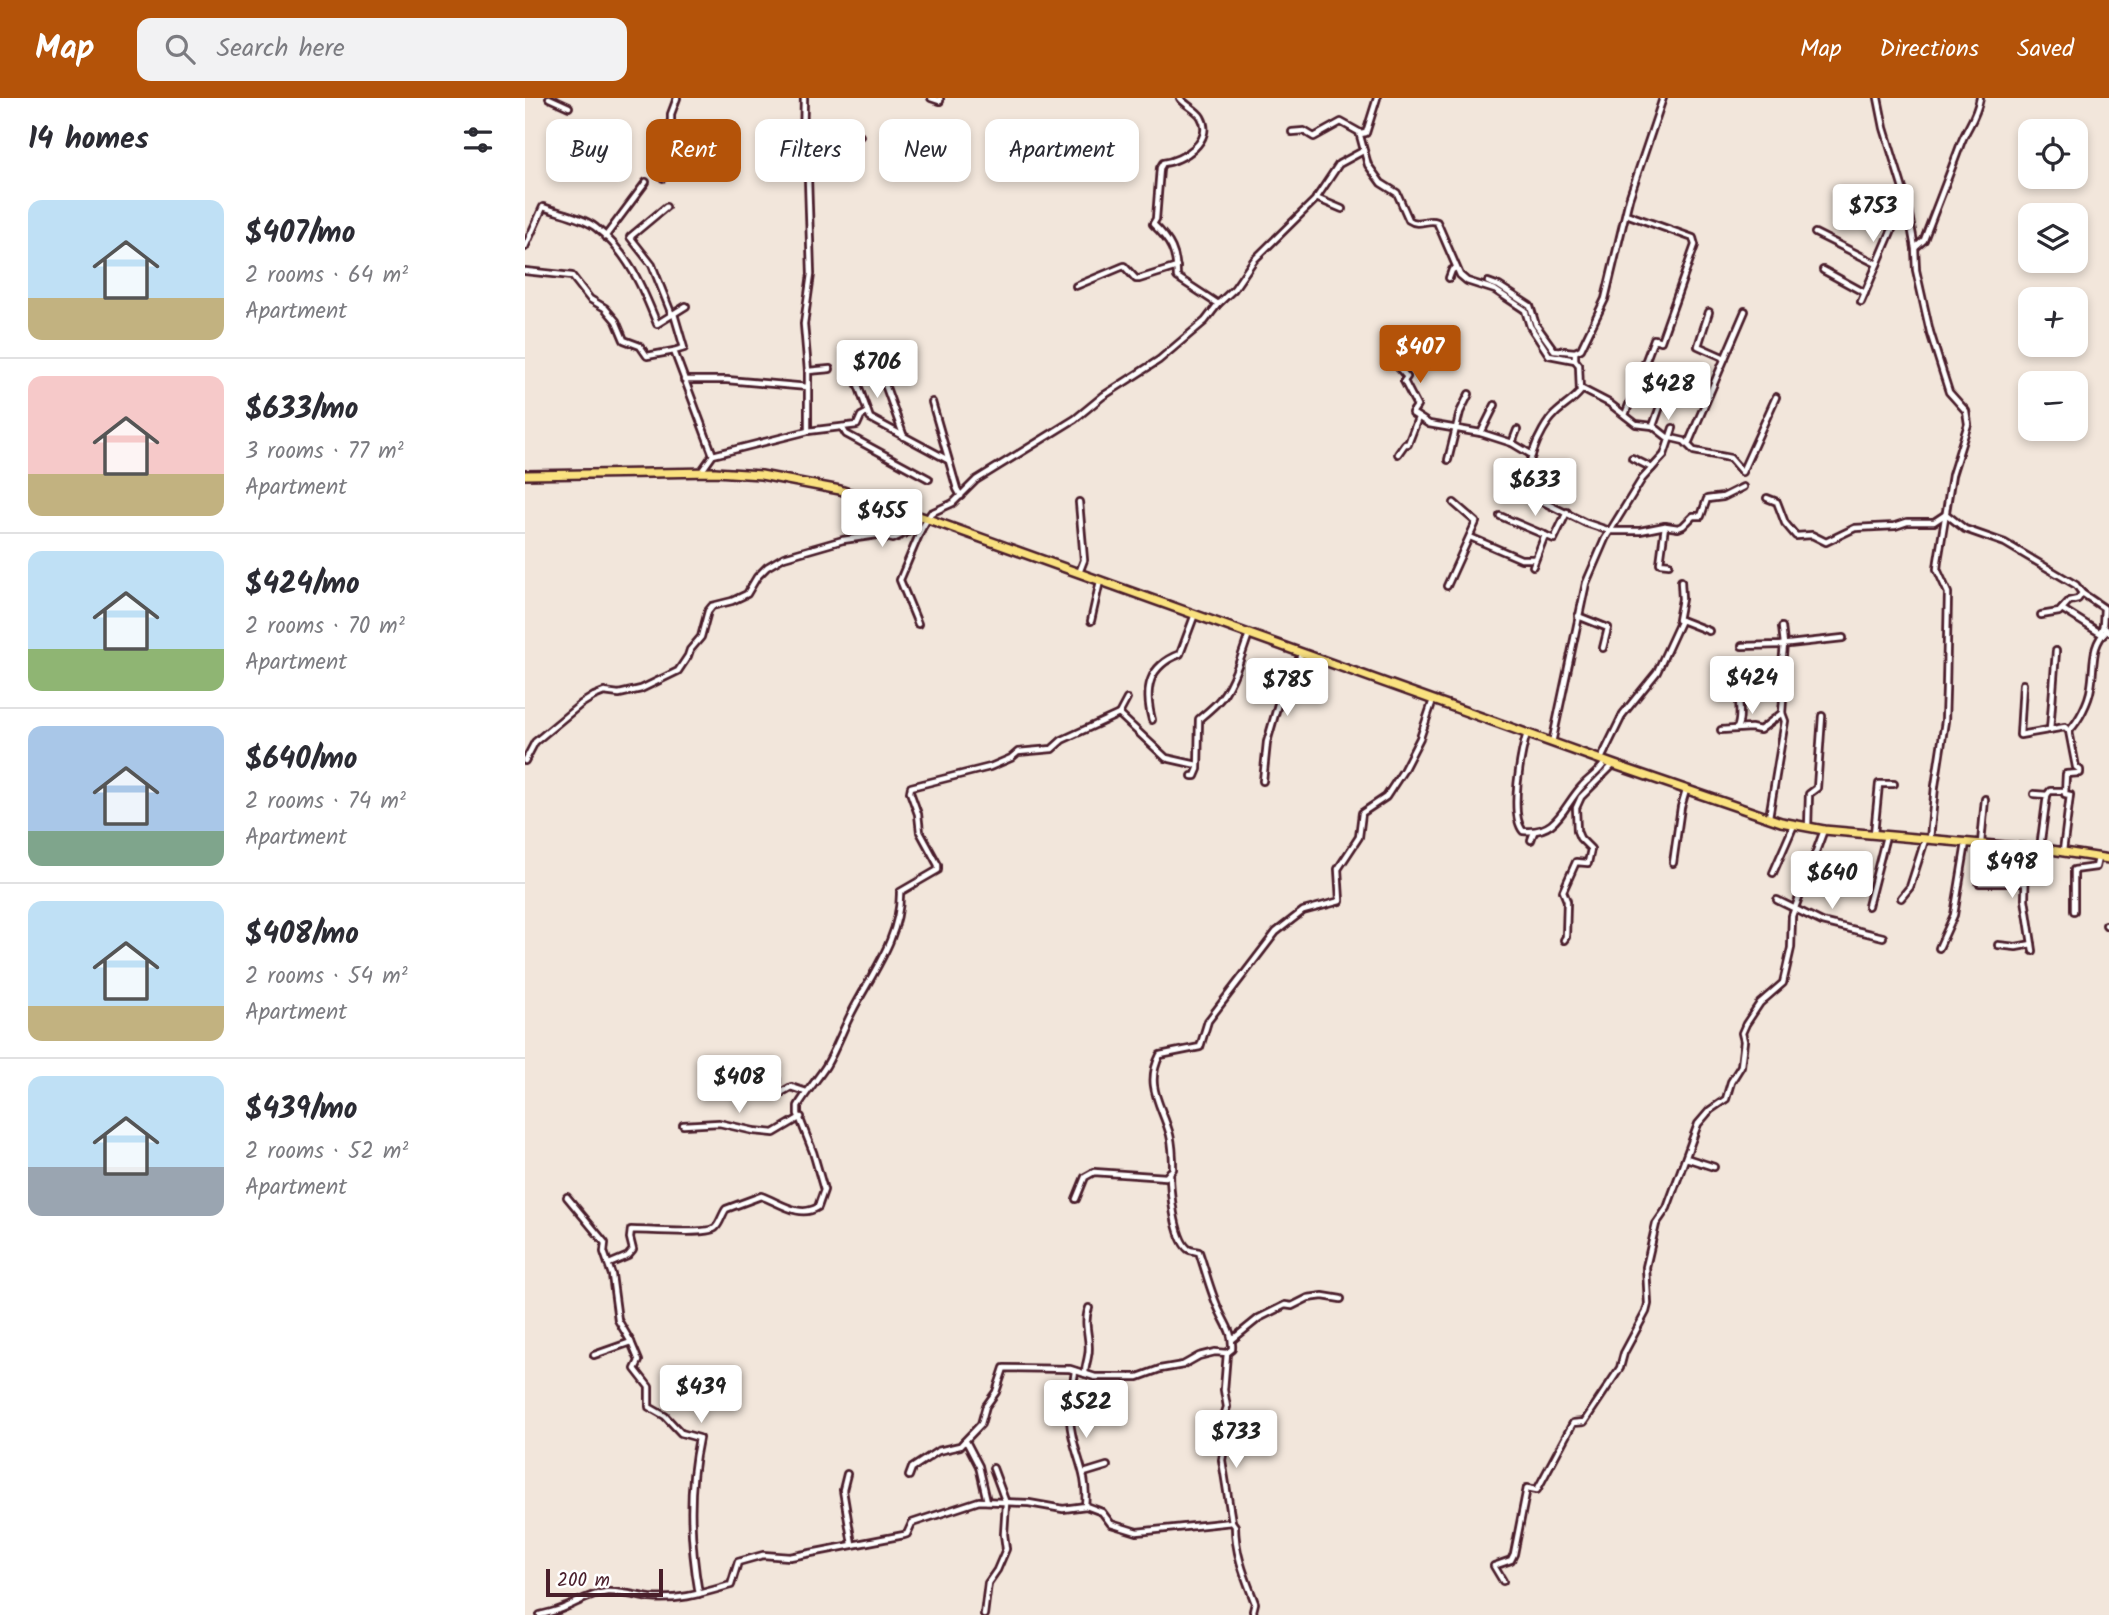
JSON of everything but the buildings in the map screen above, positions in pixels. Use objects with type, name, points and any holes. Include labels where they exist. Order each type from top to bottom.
[{"type":"highway","points":[[525,475],[700,472],[749,474],[840,490],[1195,613],[1552,743],[1769,818],[1824,830],[2040,849],[2109,859]]},
{"type":"street","points":[[549,98],[569,107]]},
{"type":"street","points":[[671,119],[677,98]]},
{"type":"street","points":[[803,119],[804,98]]},
{"type":"street","points":[[931,98],[940,101],[940,98]]},
{"type":"street","points":[[1179,98],[1201,117],[1204,133],[1200,144],[1185,156],[1163,163],[1157,177],[1157,206],[1153,224],[1173,248],[1177,277],[1217,304]]},
{"type":"street","points":[[1360,134],[1366,133],[1377,98]]},
{"type":"street","points":[[1488,282],[1530,306],[1536,325],[1554,350],[1575,352],[1581,349],[1605,299],[1635,179],[1663,98]]},
{"type":"street","points":[[1878,98],[1884,128],[1907,203],[1916,248],[1916,270],[1938,362],[1949,392],[1968,416],[1952,475],[1937,569],[1948,593],[1945,721],[1927,840],[1910,887],[1901,898]]},
{"type":"street","points":[[1916,248],[1924,240],[1962,140],[1976,116],[1980,98]]},
{"type":"street","points":[[1292,132],[1304,131],[1314,137],[1341,122],[1357,129],[1368,165],[1381,183],[1397,192],[1409,220],[1418,224],[1437,222],[1456,268],[1467,281],[1495,290],[1525,310],[1530,326],[1549,355],[1575,360]]},
{"type":"street","points":[[918,624],[900,580],[921,530],[934,511],[953,503],[976,480],[1049,437],[1103,396],[1159,360],[1205,321],[1217,304],[1234,289],[1254,260],[1316,198],[1339,164],[1363,151]]},
{"type":"street","points":[[605,237],[646,182]]},
{"type":"street","points":[[808,182],[811,274],[804,324],[808,370],[808,431]]},
{"type":"street","points":[[1316,198],[1342,209]]},
{"type":"street","points":[[1861,302],[1902,206],[1907,203]]},
{"type":"street","points":[[525,247],[543,207],[594,225],[638,277],[657,324],[686,306]]},
{"type":"street","points":[[525,271],[572,276],[590,299],[605,308],[616,321],[624,340],[640,346],[647,356],[684,348],[652,265],[630,237],[666,207]]},
{"type":"street","points":[[1625,415],[1654,339],[1661,341],[1695,245],[1693,238],[1626,214]]},
{"type":"street","points":[[1815,233],[1877,264]]},
{"type":"street","points":[[1076,286],[1124,266],[1136,279],[1177,267]]},
{"type":"street","points":[[1449,278],[1452,270],[1456,268]]},
{"type":"street","points":[[1823,271],[1865,293]]},
{"type":"street","points":[[1688,444],[1745,311]]},
{"type":"street","points":[[1709,312],[1698,346],[1725,358]]},
{"type":"street","points":[[845,349],[870,418],[948,460]]},
{"type":"street","points":[[674,351],[713,454]]},
{"type":"street","points":[[1575,352],[1575,360],[1579,365],[1580,388],[1577,396],[1554,415],[1531,455],[1527,480],[1529,494],[1586,523],[1610,531],[1640,531],[1683,526],[1693,516],[1700,516],[1707,499],[1723,497],[1743,486]]},
{"type":"street","points":[[874,354],[904,438]]},
{"type":"street","points":[[1399,368],[1407,377],[1404,381],[1417,406],[1412,413],[1418,418],[1429,424],[1481,433],[1512,443],[1531,455]]},
{"type":"street","points":[[808,370],[830,369]]},
{"type":"street","points":[[1653,426],[1672,373]]},
{"type":"street","points":[[684,380],[727,380],[808,387]]},
{"type":"street","points":[[1580,388],[1609,403],[1643,426],[1653,426],[1667,437],[1688,444],[1694,451],[1730,458],[1742,472],[1776,397]]},
{"type":"street","points":[[1448,460],[1455,428],[1469,394]]},
{"type":"street","points":[[932,402],[961,496]]},
{"type":"street","points":[[1481,433],[1496,405]]},
{"type":"street","points":[[700,472],[713,454],[808,431],[857,425],[861,416],[867,412]]},
{"type":"street","points":[[1398,454],[1405,444],[1408,444],[1418,418]]},
{"type":"street","points":[[842,426],[846,434],[929,479]]},
{"type":"street","points":[[1552,743],[1586,583],[1610,531],[1642,479],[1664,455],[1673,428]]},
{"type":"street","points":[[1512,443],[1517,430]]},
{"type":"street","points":[[1632,458],[1652,468]]},
{"type":"street","points":[[1767,498],[1777,502],[1786,523],[1796,536],[1812,535],[1826,542],[1856,528],[1934,522],[1946,514]]},
{"type":"street","points":[[1079,502],[1084,560],[1079,573]]},
{"type":"street","points":[[1447,586],[1476,521],[1454,503]]},
{"type":"street","points":[[1500,516],[1554,539],[1567,512]]},
{"type":"street","points":[[1946,514],[1965,529],[1993,538],[2036,560],[2076,585],[2082,593],[2107,610],[2107,629],[2095,646],[2091,688],[2086,704],[2069,731]]},
{"type":"street","points":[[1665,526],[1660,563],[1669,564]]},
{"type":"street","points":[[525,761],[535,741],[594,696],[604,692],[619,694],[641,689],[678,671],[701,637],[712,606],[747,594],[757,577],[784,557],[842,540],[877,535],[893,539],[914,528],[921,530]]},
{"type":"street","points":[[1532,566],[1545,535]]},
{"type":"street","points":[[1470,537],[1521,559],[1535,559]]},
{"type":"street","points":[[1091,621],[1100,580]]},
{"type":"street","points":[[1681,581],[1682,599],[1678,620],[1709,631]]},
{"type":"street","points":[[2041,615],[2062,609],[2069,601],[2078,599],[2082,593]]},
{"type":"street","points":[[2062,609],[2100,633],[2107,629]]},
{"type":"street","points":[[1152,720],[1148,697],[1151,677],[1168,659],[1180,654],[1195,613]]},
{"type":"street","points":[[1578,616],[1608,628],[1602,648]]},
{"type":"street","points":[[1527,733],[1518,773],[1519,826],[1523,831],[1534,832],[1556,822],[1579,789],[1600,771],[1626,709],[1657,672],[1681,620]]},
{"type":"street","points":[[1769,818],[1785,721],[1782,713],[1782,627]]},
{"type":"street","points":[[1192,776],[1197,773],[1198,765],[1199,719],[1223,694],[1249,633]]},
{"type":"street","points":[[1742,646],[1843,638]]},
{"type":"street","points":[[2050,730],[2056,651]]},
{"type":"street","points":[[1263,781],[1267,742],[1280,697],[1302,652]]},
{"type":"street","points":[[2023,684],[2020,735],[2065,727],[2069,731],[2076,767],[2080,770],[2080,773],[2066,774],[2065,794],[2070,795],[2063,852]]},
{"type":"street","points":[[1732,690],[1738,691],[1739,697],[1739,724],[1736,729]]},
{"type":"street","points":[[609,1264],[628,1256],[632,1250],[631,1230],[712,1230],[726,1209],[761,1196],[794,1210],[806,1212],[815,1209],[824,1190],[798,1106],[827,1065],[860,996],[875,973],[890,941],[900,906],[900,892],[938,870],[938,865],[920,832],[911,787],[990,767],[1018,752],[1052,749],[1062,740],[1119,715],[1127,699]]},
{"type":"street","points":[[1076,1199],[1085,1177],[1094,1172],[1165,1177],[1173,1169],[1171,1137],[1154,1095],[1154,1068],[1160,1055],[1200,1047],[1208,1021],[1276,932],[1303,911],[1340,901],[1338,869],[1359,837],[1362,813],[1386,797],[1403,771],[1420,738],[1433,700]]},
{"type":"street","points":[[1721,730],[1760,730],[1782,713]]},
{"type":"street","points":[[1119,715],[1165,758],[1198,765]]},
{"type":"street","points":[[1808,827],[1809,794],[1817,788],[1820,772],[1822,716]]},
{"type":"street","points":[[1564,940],[1567,901],[1563,891],[1576,862],[1588,863],[1591,849],[1577,831],[1576,808],[1606,762]]},
{"type":"street","points":[[1874,835],[1879,784],[1894,784]]},
{"type":"street","points":[[1673,863],[1686,790]]},
{"type":"street","points":[[2040,849],[2047,795],[2050,791],[2065,791]]},
{"type":"street","points":[[2034,794],[2047,795]]},
{"type":"street","points":[[1981,844],[1986,799]]},
{"type":"street","points":[[1773,873],[1795,825]]},
{"type":"street","points":[[1503,1581],[1494,1566],[1511,1560],[1514,1555],[1527,1488],[1537,1490],[1573,1423],[1584,1422],[1620,1368],[1624,1353],[1646,1312],[1646,1267],[1656,1224],[1667,1208],[1702,1118],[1726,1099],[1731,1082],[1741,1066],[1744,1041],[1742,1033],[1746,1024],[1760,1003],[1783,983],[1791,948],[1794,907],[1824,830]]},
{"type":"street","points":[[1531,840],[1534,832]]},
{"type":"street","points":[[1868,906],[1887,836]]},
{"type":"street","points":[[1939,948],[1954,915],[1966,843]]},
{"type":"street","points":[[1998,945],[2032,948],[2024,883],[2026,848]]},
{"type":"street","points":[[2074,911],[2074,870],[2096,867],[2098,857]]},
{"type":"street","points":[[1979,883],[2024,883]]},
{"type":"street","points":[[1777,900],[1822,922],[1883,937]]},
{"type":"street","points":[[777,1095],[778,1079]]},
{"type":"street","points":[[741,1087],[777,1095],[790,1087],[806,1093]]},
{"type":"street","points":[[683,1125],[719,1124],[774,1133],[800,1117]]},
{"type":"street","points":[[1686,1158],[1714,1167]]},
{"type":"street","points":[[909,1476],[912,1468],[939,1451],[960,1446],[981,1424],[986,1406],[996,1392],[1004,1368],[1075,1371],[1095,1377],[1138,1377],[1183,1365],[1199,1356],[1215,1352],[1227,1353],[1233,1349],[1233,1339],[1219,1311],[1199,1252],[1188,1249],[1174,1216],[1170,1172]]},
{"type":"street","points":[[567,1197],[605,1242],[604,1252],[612,1275],[618,1320],[639,1361],[635,1370],[649,1387],[649,1407],[665,1416],[681,1433],[699,1438],[691,1482],[695,1569],[699,1594]]},
{"type":"street","points":[[1233,1339],[1259,1318],[1285,1305],[1292,1306],[1308,1298],[1324,1296],[1341,1299]]},
{"type":"street","points":[[1084,1374],[1089,1355],[1086,1315],[1089,1308]]},
{"type":"street","points":[[594,1354],[631,1342]]},
{"type":"street","points":[[1227,1353],[1224,1390],[1227,1407],[1224,1416],[1226,1438],[1222,1460],[1232,1522],[1235,1526],[1235,1544],[1255,1603],[1254,1615]]},
{"type":"street","points":[[1075,1371],[1069,1419],[1076,1455],[1084,1474],[1087,1493],[1085,1506]]},
{"type":"street","points":[[964,1442],[979,1466],[988,1501]]},
{"type":"street","points":[[1084,1474],[1107,1466]]},
{"type":"street","points":[[984,1615],[988,1583],[1006,1549],[1003,1534],[1006,1503],[993,1468]]},
{"type":"street","points":[[847,1474],[843,1490],[852,1544]]},
{"type":"street","points":[[540,1615],[565,1608],[585,1597],[607,1592],[631,1593],[649,1598],[683,1599],[731,1585],[738,1562],[764,1555],[790,1557],[907,1534],[912,1523],[979,1501],[1029,1503],[1063,1509],[1085,1506],[1102,1512],[1111,1524],[1137,1532],[1232,1522]]}]
